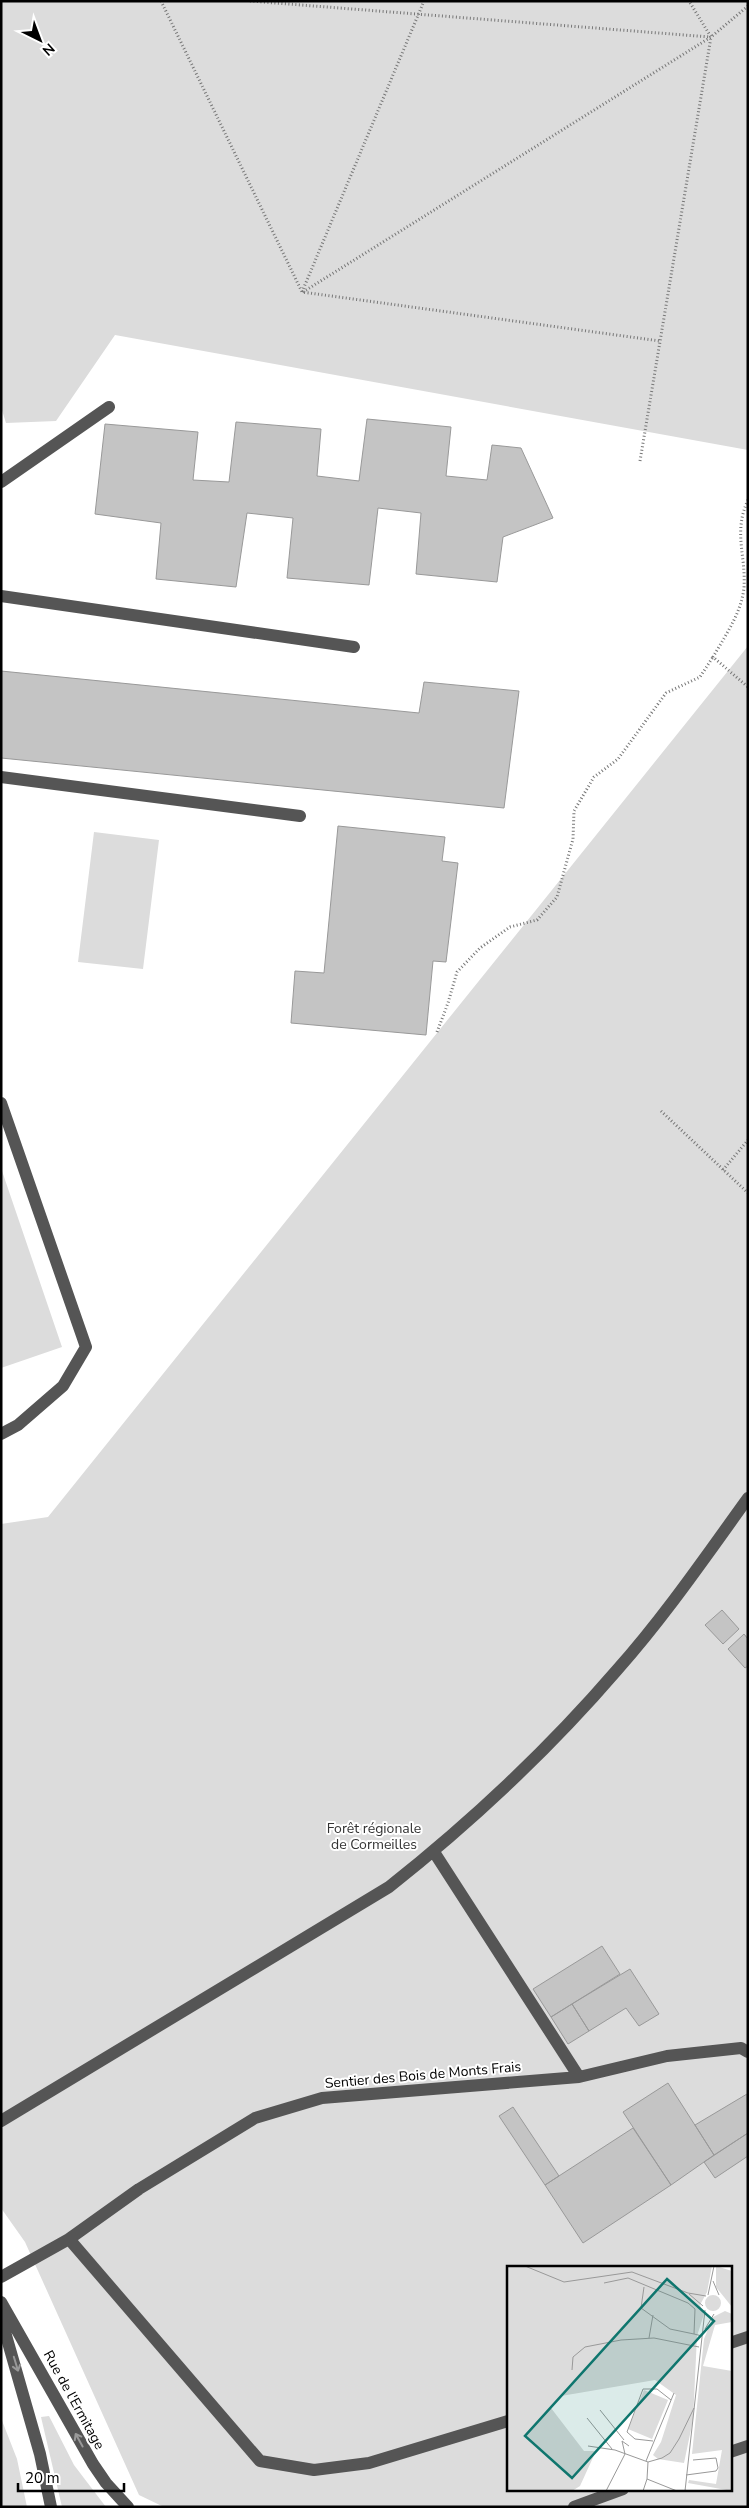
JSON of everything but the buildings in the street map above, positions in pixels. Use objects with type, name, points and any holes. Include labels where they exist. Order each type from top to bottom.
[{"type":"street","points":[[1,482],[109,407]]},
{"type":"street","points":[[1,596],[354,646]]},
{"type":"street","points":[[1,778],[300,816]]},
{"type":"street","points":[[1,1103],[86,1347],[63,1386],[18,1425],[1,1434]]},
{"type":"street","points":[[1,2120],[390,1887],[434,1852],[560,1734],[618,1670],[671,1605],[748,1498]]},
{"type":"street","points":[[434,1852],[579,2078]]},
{"type":"street","name":"Sentier des Bois de Monts Frais","points":[[1,2277],[69,2239],[139,2189],[255,2118],[322,2098],[579,2078],[667,2056],[741,2048],[748,2052]]},
{"type":"street","points":[[69,2239],[260,2461],[314,2470],[369,2463],[507,2421]]},
{"type":"street","name":"Rue de l'Ermitage","points":[[1,2302],[93,2464],[106,2483],[128,2507]]},
{"type":"street","points":[[1,2318],[36,2436],[51,2507]]},
{"type":"street","points":[[732,2342],[748,2337]]},
{"type":"street","points":[[732,2451],[748,2446]]},
{"type":"street","points":[[574,2507],[620,2490]]},
{"type":"path","points":[[161,1],[302,292]]},
{"type":"path","points":[[250,1],[711,37]]},
{"type":"path","points":[[302,292],[424,1]]},
{"type":"path","points":[[640,461],[711,37],[689,1]]},
{"type":"path","points":[[302,292],[711,37],[748,6]]},
{"type":"path","points":[[302,292],[660,341]]},
{"type":"path","points":[[437,1032],[457,972],[480,948],[510,928],[536,920],[556,897],[573,840],[574,811],[594,777],[618,759],[651,711],[666,693],[700,677],[713,658],[733,622],[744,589],[743,560],[739,538],[744,510],[748,500]]},
{"type":"path","points":[[713,658],[748,687]]},
{"type":"path","points":[[661,1111],[748,1193]]},
{"type":"path","points":[[723,1170],[748,1140]]},
{"type":"green space","points":[[1,1],[748,1],[748,450],[115,335],[56,421],[6,423],[1,407]]},
{"type":"green space","name":"Forêt régionale de Cormeilles","points":[[748,646],[748,2507],[164,2507],[139,2495],[25,2242],[1,2208],[1,1524],[48,1517]]},
{"type":"green space","points":[[94,832],[159,840],[143,969],[78,962]]},
{"type":"green space","points":[[1,1168],[62,1347],[1,1368]]},
{"type":"green space","points":[[49,2416],[74,2465],[106,2507],[62,2507],[41,2417]]},
{"type":"green space","points":[[1,2418],[17,2459],[27,2507],[1,2507]]}]
